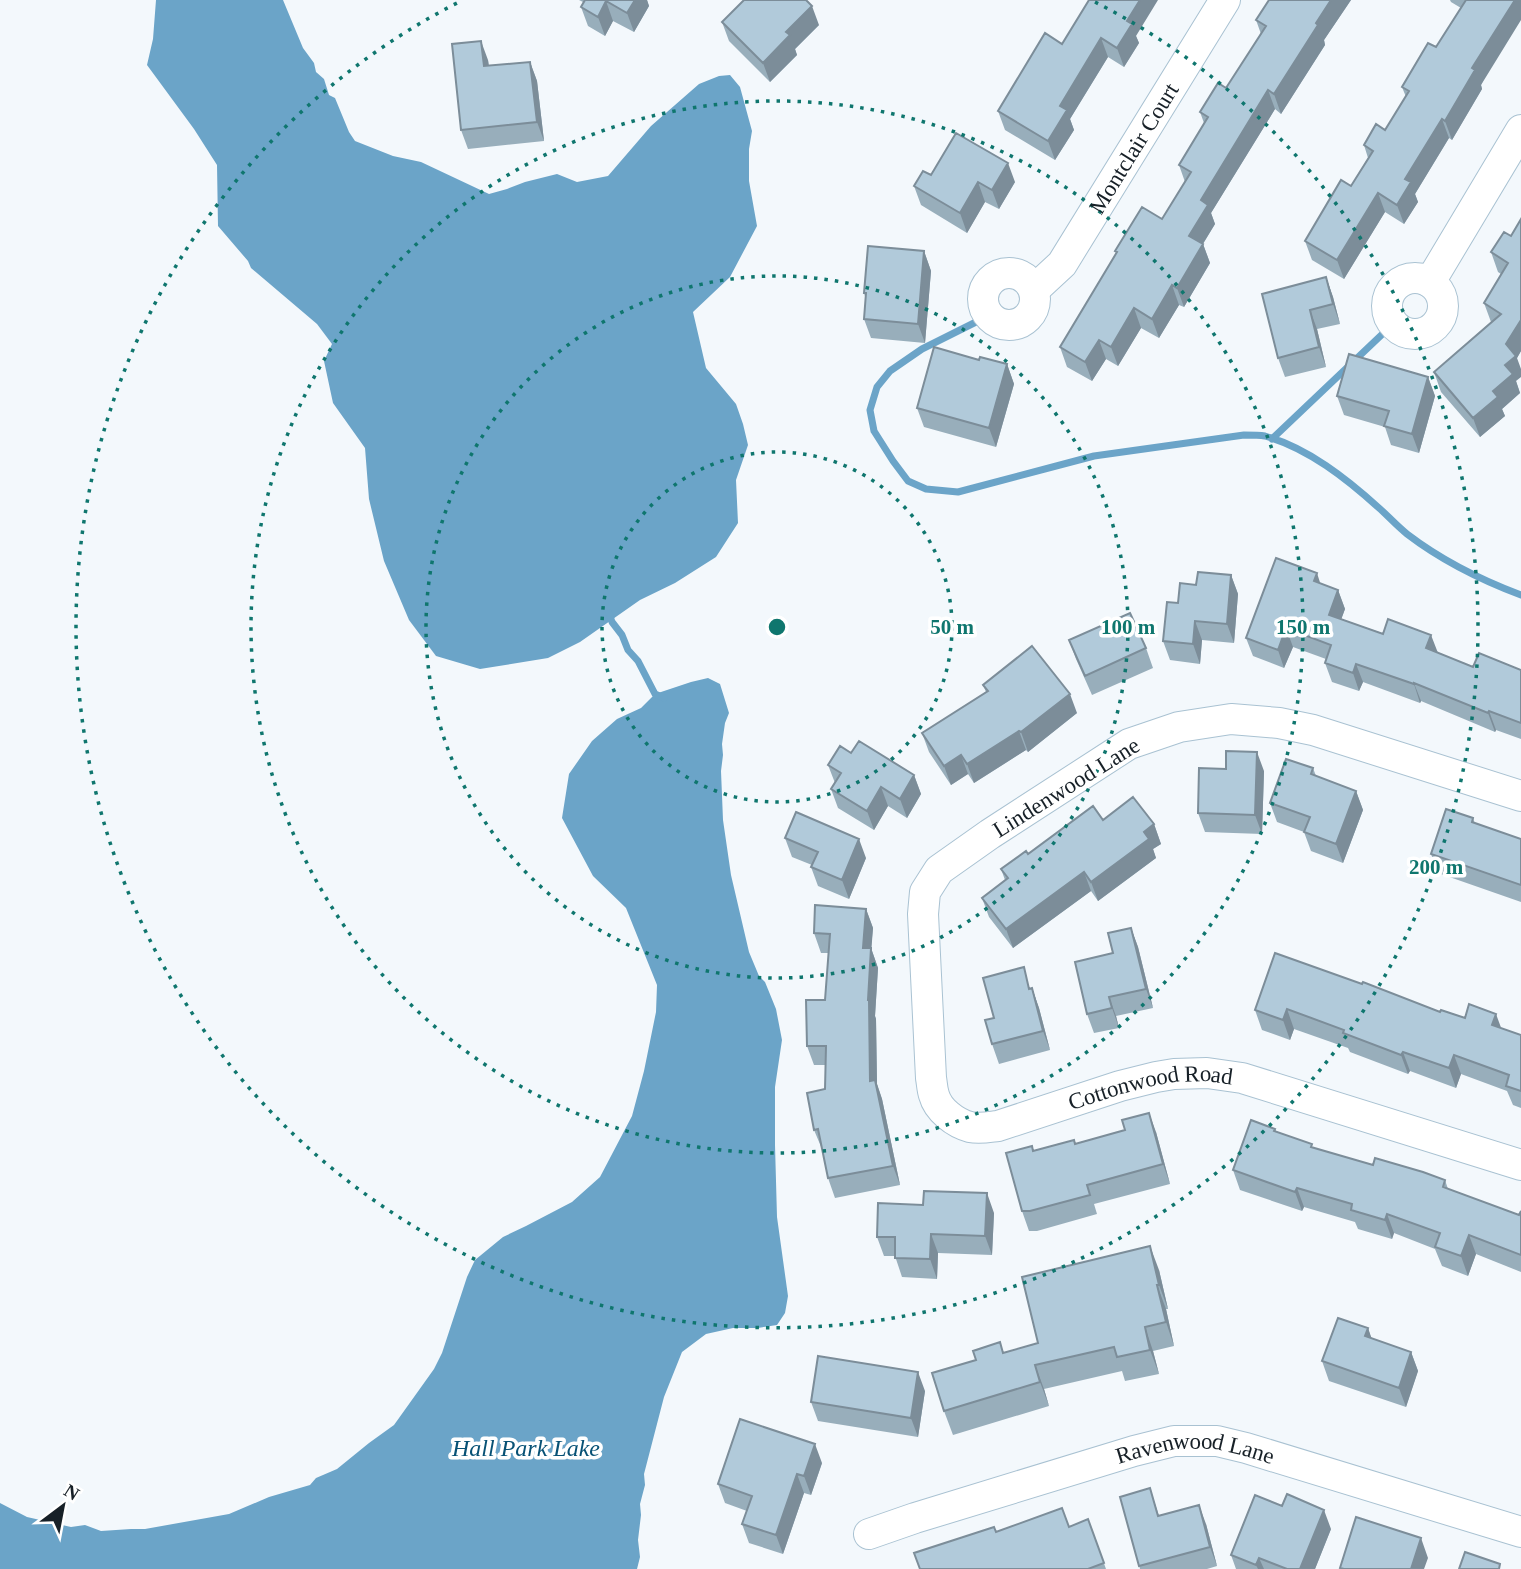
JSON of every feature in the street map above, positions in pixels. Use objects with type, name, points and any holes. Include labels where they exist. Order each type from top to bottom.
[{"type":"street","name":"Montclair Court","points":[[1034,289],[1062,264],[1225,0]]},
{"type":"street","points":[[1430,282],[1521,130]]},
{"type":"street","name":"Lindenwood Lane","points":[[924,944],[925,892],[939,870],[1118,751],[1140,740],[1179,727],[1231,719],[1279,723],[1313,730],[1521,796]]},
{"type":"street","name":"Cottonwood Road","points":[[924,944],[934,1096],[940,1107],[962,1124],[984,1128],[998,1126],[1132,1083],[1174,1074],[1207,1073],[1242,1078],[1521,1165]]},
{"type":"street","name":"Ravenwood Lane","points":[[869,1534],[1133,1451],[1174,1441],[1195,1440],[1217,1441],[1247,1448],[1521,1532]]},
{"type":"water","points":[[156,0],[283,0],[303,48],[314,63],[316,72],[324,79],[329,95],[335,98],[355,141],[393,156],[421,162],[489,194],[557,174],[577,182],[608,176],[651,126],[699,84],[719,76],[730,75],[740,87],[752,131],[749,181],[757,226],[730,277],[693,312],[706,368],[736,404],[748,445],[736,480],[738,523],[716,557],[675,583],[640,600],[580,642],[548,658],[480,669],[436,656],[409,620],[384,561],[369,499],[365,448],[333,403],[324,361],[332,344],[317,324],[251,268],[218,226],[217,165],[147,65],[153,39]]},
{"type":"water","name":"Hall Park Lake","points":[[708,678],[720,684],[729,713],[722,744],[721,771],[723,820],[731,875],[749,952],[776,1009],[782,1040],[775,1087],[775,1145],[777,1217],[788,1296],[785,1313],[777,1325],[733,1328],[706,1334],[682,1352],[664,1397],[644,1474],[638,1540],[640,1557],[637,1569],[0,1569],[0,1503],[27,1517],[71,1527],[85,1525],[101,1531],[145,1529],[229,1514],[269,1497],[310,1485],[316,1478],[337,1469],[394,1425],[434,1369],[475,1260],[503,1237],[572,1202],[600,1177],[632,1116],[656,1012],[657,985],[626,908],[593,876],[562,818],[569,774],[592,741],[617,719],[641,708],[655,694]]},
{"type":"building","points":[[585,0],[635,0],[627,13],[606,1],[598,17],[581,7]]},
{"type":"building","points":[[744,0],[806,0],[812,6],[786,32],[790,35],[763,63],[722,22]]},
{"type":"building","points":[[1089,0],[1140,0],[1127,21],[1132,24],[1117,48],[1101,38],[1060,106],[1067,110],[1048,141],[998,111],[1045,33],[1062,44]]},
{"type":"building","points":[[1269,0],[1331,0],[1274,94],[1268,90],[1201,200],[1208,205],[1189,236],[1203,244],[1177,288],[1172,285],[1152,319],[1134,308],[1111,347],[1099,340],[1085,362],[1060,347],[1142,207],[1162,219],[1191,172],[1179,165],[1208,117],[1200,112],[1218,83],[1226,88],[1266,26],[1256,20]]},
{"type":"building","points":[[1466,0],[1515,0],[1472,68],[1475,70],[1445,121],[1442,119],[1405,179],[1411,182],[1397,205],[1378,193],[1337,260],[1305,241],[1341,180],[1351,186],[1373,151],[1364,145],[1376,124],[1385,130],[1409,91],[1402,87],[1428,43],[1436,47]]},
{"type":"building","points":[[481,41],[484,66],[530,62],[537,122],[461,130],[452,44]]},
{"type":"building","points":[[956,133],[1008,163],[992,190],[978,182],[960,213],[914,186],[923,171],[931,175]]},
{"type":"building","points":[[1521,219],[1521,320],[1506,344],[1516,356],[1505,365],[1513,374],[1493,391],[1498,397],[1473,418],[1434,372],[1501,314],[1484,303],[1508,263],[1491,252],[1504,232],[1511,236]]},
{"type":"building","points":[[868,246],[924,251],[918,324],[864,319]]},
{"type":"building","points":[[1326,277],[1333,304],[1310,310],[1319,347],[1278,358],[1262,294]]},
{"type":"building","points":[[934,347],[979,360],[980,357],[1007,364],[989,428],[917,408]]},
{"type":"building","points":[[1349,354],[1428,377],[1412,434],[1384,426],[1389,411],[1337,396]]},
{"type":"building","points":[[1276,558],[1317,573],[1314,581],[1338,590],[1329,615],[1383,634],[1388,619],[1431,635],[1426,648],[1473,667],[1479,653],[1521,670],[1521,723],[1356,664],[1353,673],[1325,663],[1331,645],[1286,628],[1278,650],[1246,638]]},
{"type":"building","points":[[1198,572],[1231,575],[1227,624],[1195,621],[1193,644],[1163,641],[1167,602],[1178,603],[1180,583],[1196,585]]},
{"type":"building","points":[[1130,613],[1146,648],[1085,676],[1069,640]]},
{"type":"building","points":[[1032,646],[1070,694],[1021,732],[967,764],[961,755],[944,766],[922,733],[988,691],[983,685]]},
{"type":"building","points":[[859,741],[914,775],[900,799],[881,787],[867,811],[831,789],[841,773],[828,765],[840,746],[851,753]]},
{"type":"building","points":[[1226,751],[1257,752],[1255,815],[1198,813],[1199,768],[1226,769]]},
{"type":"building","points":[[1286,759],[1313,768],[1311,774],[1356,791],[1336,844],[1304,832],[1310,817],[1270,803]]},
{"type":"building","points":[[1133,797],[1154,824],[1144,832],[1149,839],[1091,882],[1084,872],[1006,929],[982,898],[1008,878],[1001,869],[1026,851],[1028,854],[1093,806],[1103,820]]},
{"type":"building","points":[[1446,809],[1473,818],[1472,822],[1521,839],[1521,885],[1431,854]]},
{"type":"building","points":[[796,812],[859,839],[842,880],[811,867],[818,852],[785,838]]},
{"type":"building","points":[[815,905],[866,909],[863,948],[871,948],[868,1000],[870,1081],[875,1080],[893,1166],[828,1178],[807,1093],[825,1089],[826,1046],[807,1046],[806,1000],[825,1000],[830,934],[814,933]]},
{"type":"building","points":[[1131,928],[1146,989],[1109,997],[1112,1008],[1087,1014],[1075,962],[1113,953],[1108,933]]},
{"type":"building","points":[[1275,953],[1362,984],[1363,982],[1440,1012],[1441,1010],[1465,1018],[1469,1004],[1496,1014],[1492,1025],[1521,1035],[1521,1091],[1506,1086],[1509,1075],[1454,1055],[1449,1068],[1403,1052],[1401,1055],[1287,1009],[1283,1020],[1255,1010]]},
{"type":"building","points":[[1024,967],[1043,1031],[992,1044],[985,1020],[994,1018],[983,978]]},
{"type":"building","points":[[1149,1113],[1163,1164],[1087,1185],[1090,1195],[1022,1211],[1006,1153],[1032,1146],[1033,1151],[1074,1140],[1075,1144],[1125,1130],[1122,1120]]},
{"type":"building","points":[[1251,1120],[1312,1144],[1311,1147],[1373,1165],[1375,1158],[1423,1172],[1445,1180],[1443,1187],[1519,1215],[1521,1211],[1521,1255],[1469,1235],[1461,1256],[1435,1247],[1440,1233],[1387,1214],[1385,1220],[1351,1210],[1352,1204],[1297,1188],[1295,1192],[1233,1170]]},
{"type":"building","points":[[924,1191],[987,1193],[985,1236],[931,1234],[930,1259],[895,1258],[895,1237],[877,1237],[878,1203],[923,1205]]},
{"type":"building","points":[[1150,1246],[1166,1322],[1145,1327],[1150,1350],[1117,1357],[1114,1347],[1035,1365],[1040,1382],[944,1411],[932,1373],[976,1360],[973,1351],[1000,1342],[1003,1353],[1038,1343],[1022,1277]]},
{"type":"building","points":[[1338,1318],[1368,1328],[1365,1336],[1411,1352],[1399,1388],[1322,1361]]},
{"type":"building","points":[[818,1356],[918,1372],[911,1418],[811,1402]]},
{"type":"building","points":[[740,1419],[815,1444],[804,1476],[797,1474],[776,1535],[742,1524],[752,1496],[718,1484]]},
{"type":"building","points":[[1150,1488],[1158,1516],[1199,1505],[1210,1547],[1139,1566],[1120,1497]]},
{"type":"building","points":[[1287,1494],[1324,1510],[1300,1569],[1287,1569],[1259,1558],[1256,1565],[1231,1555],[1255,1495],[1282,1506]]},
{"type":"building","points":[[1062,1508],[1069,1527],[1088,1519],[1104,1563],[1088,1569],[920,1569],[914,1553],[994,1527],[996,1532]]},
{"type":"building","points":[[1356,1517],[1421,1538],[1411,1569],[1340,1568]]},
{"type":"building","points":[[1465,1552],[1500,1564],[1499,1569],[1459,1569]]},
{"type":"waterway","points":[[988,316],[922,349],[890,371],[877,387],[870,410],[874,431],[908,481],[926,489],[958,492],[1094,456],[1244,435],[1265,436],[1312,456],[1367,497],[1407,534],[1447,561],[1521,595]]},
{"type":"waterway","points":[[1272,439],[1393,324]]},
{"type":"waterway","points":[[609,613],[655,694],[664,698]]}]
